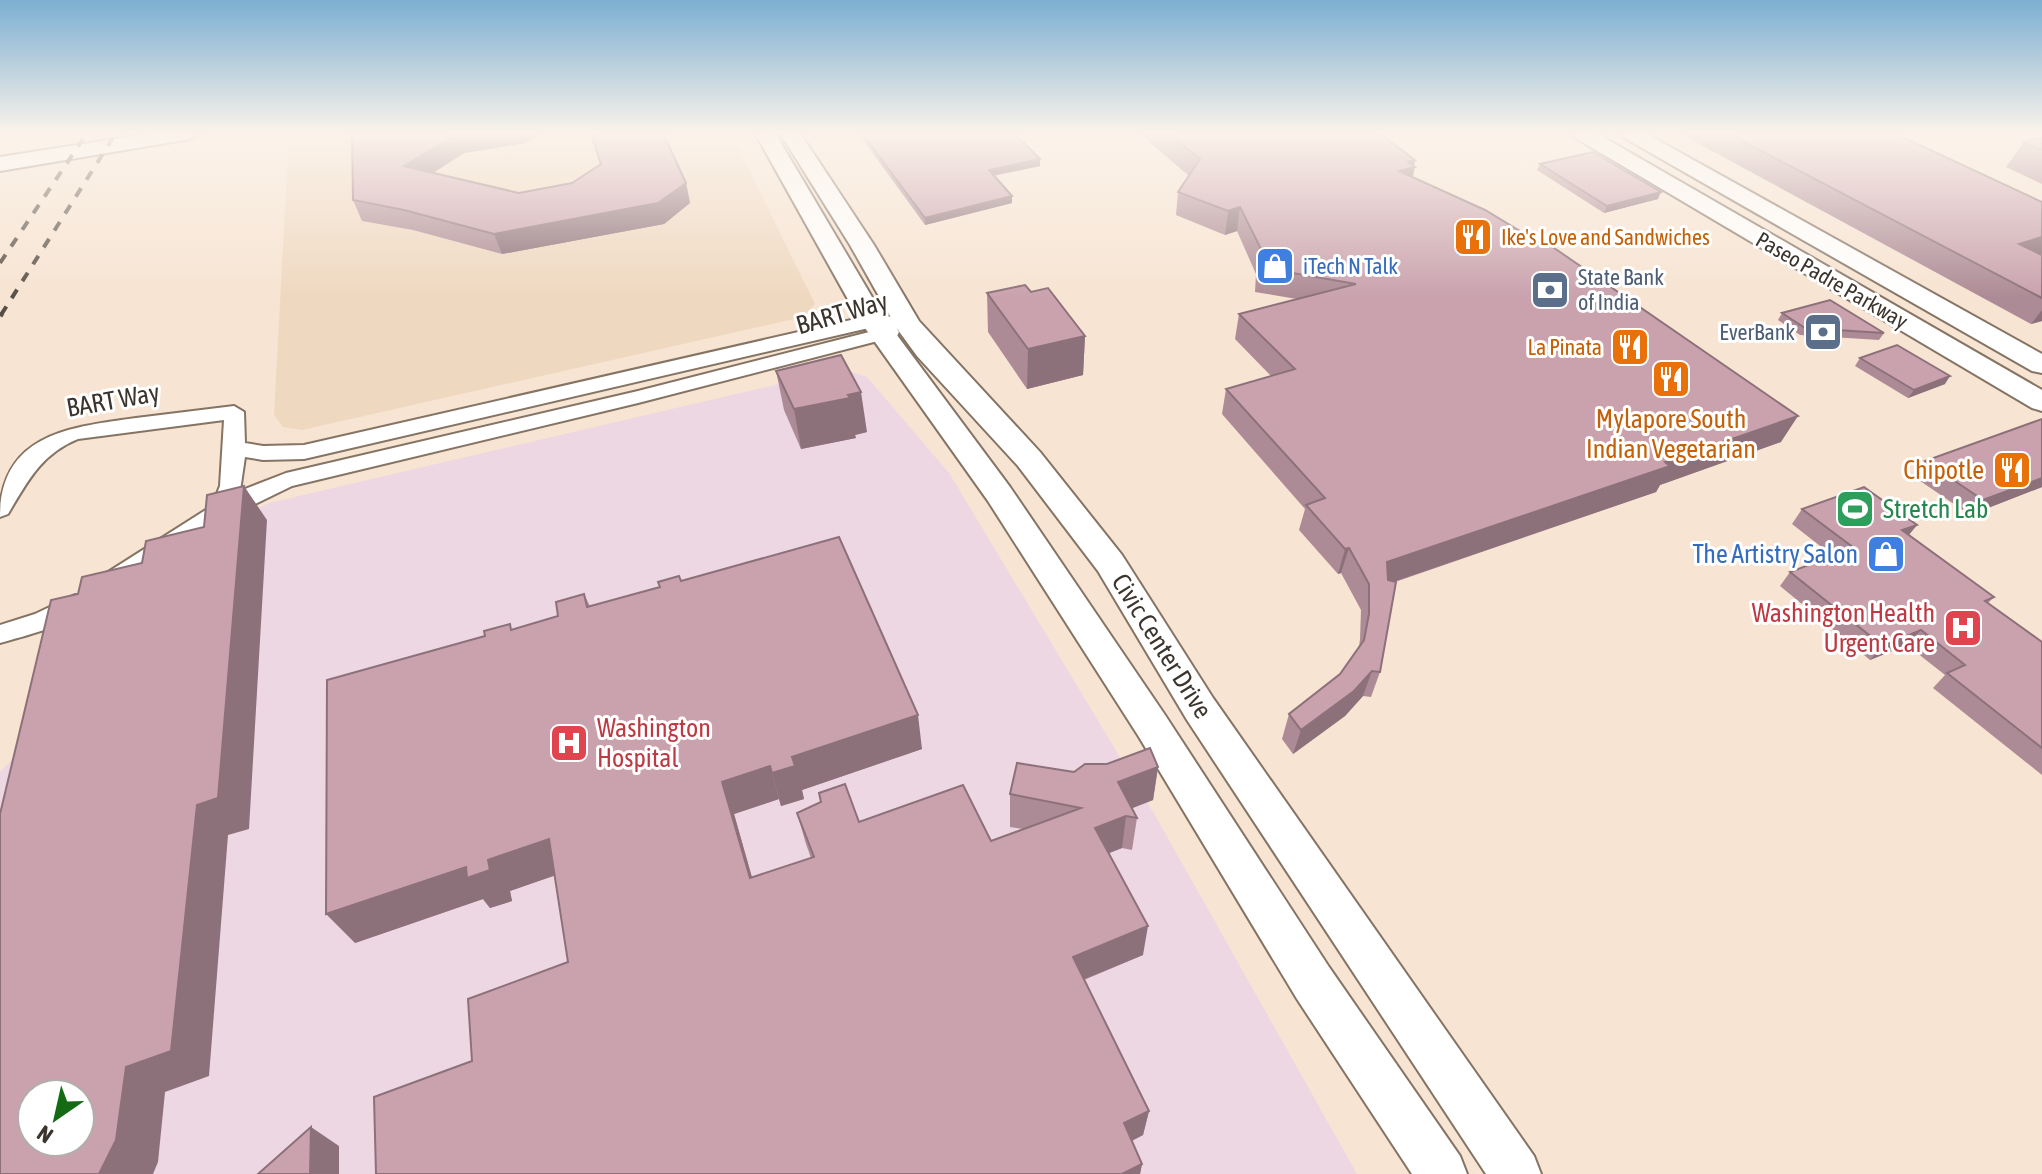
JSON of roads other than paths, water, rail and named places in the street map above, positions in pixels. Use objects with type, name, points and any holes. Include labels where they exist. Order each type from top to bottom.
[{"type":"main road","name":"Civic Center Drive","points":[[800,188],[1152,726],[1313,983],[1442,1174]]},
{"type":"main road","name":"Civic Center Drive","points":[[825,188],[862,245],[888,327],[927,350],[1029,459],[1110,563],[1200,709],[1516,1174]]},
{"type":"main road","name":"Paseo Padre Parkway","points":[[1676,188],[2038,396]]},
{"type":"main road","name":"Paseo Padre Parkway","points":[[1727,188],[2042,365]]},
{"type":"street","name":"BART Way","points":[[235,448],[282,455],[304,452],[888,327]]},
{"type":"street","name":"BART Way","points":[[0,634],[63,612],[222,508],[253,492],[303,475],[888,327]]},
{"type":"street","name":"BART Way","points":[[0,509],[21,469],[56,439],[74,433],[234,412],[235,448],[231,486],[222,508]]},
{"type":"railway","points":[[0,263],[50,188]]},
{"type":"railway","points":[[1,315],[81,188]]},
{"type":"place","name":"Ike's Love and Sandwiches","points":[[1473,237]]},
{"type":"place","name":"iTech N Talk","points":[[1275,266]]},
{"type":"place","name":"State Bank of India","points":[[1550,290]]},
{"type":"place","name":"EverBank","points":[[1823,332]]},
{"type":"place","name":"La Pinata","points":[[1630,347]]},
{"type":"place","name":"Mylapore South Indian Vegetarian","points":[[1671,379]]},
{"type":"place","name":"Chipotle","points":[[2012,470]]},
{"type":"place","name":"Stretch Lab","points":[[1855,509]]},
{"type":"place","name":"The Artistry Salon","points":[[1886,554]]},
{"type":"place","name":"Washington Health Urgent Care","points":[[1963,628]]},
{"type":"place","name":"Washington Hospital","points":[[569,743]]}]
